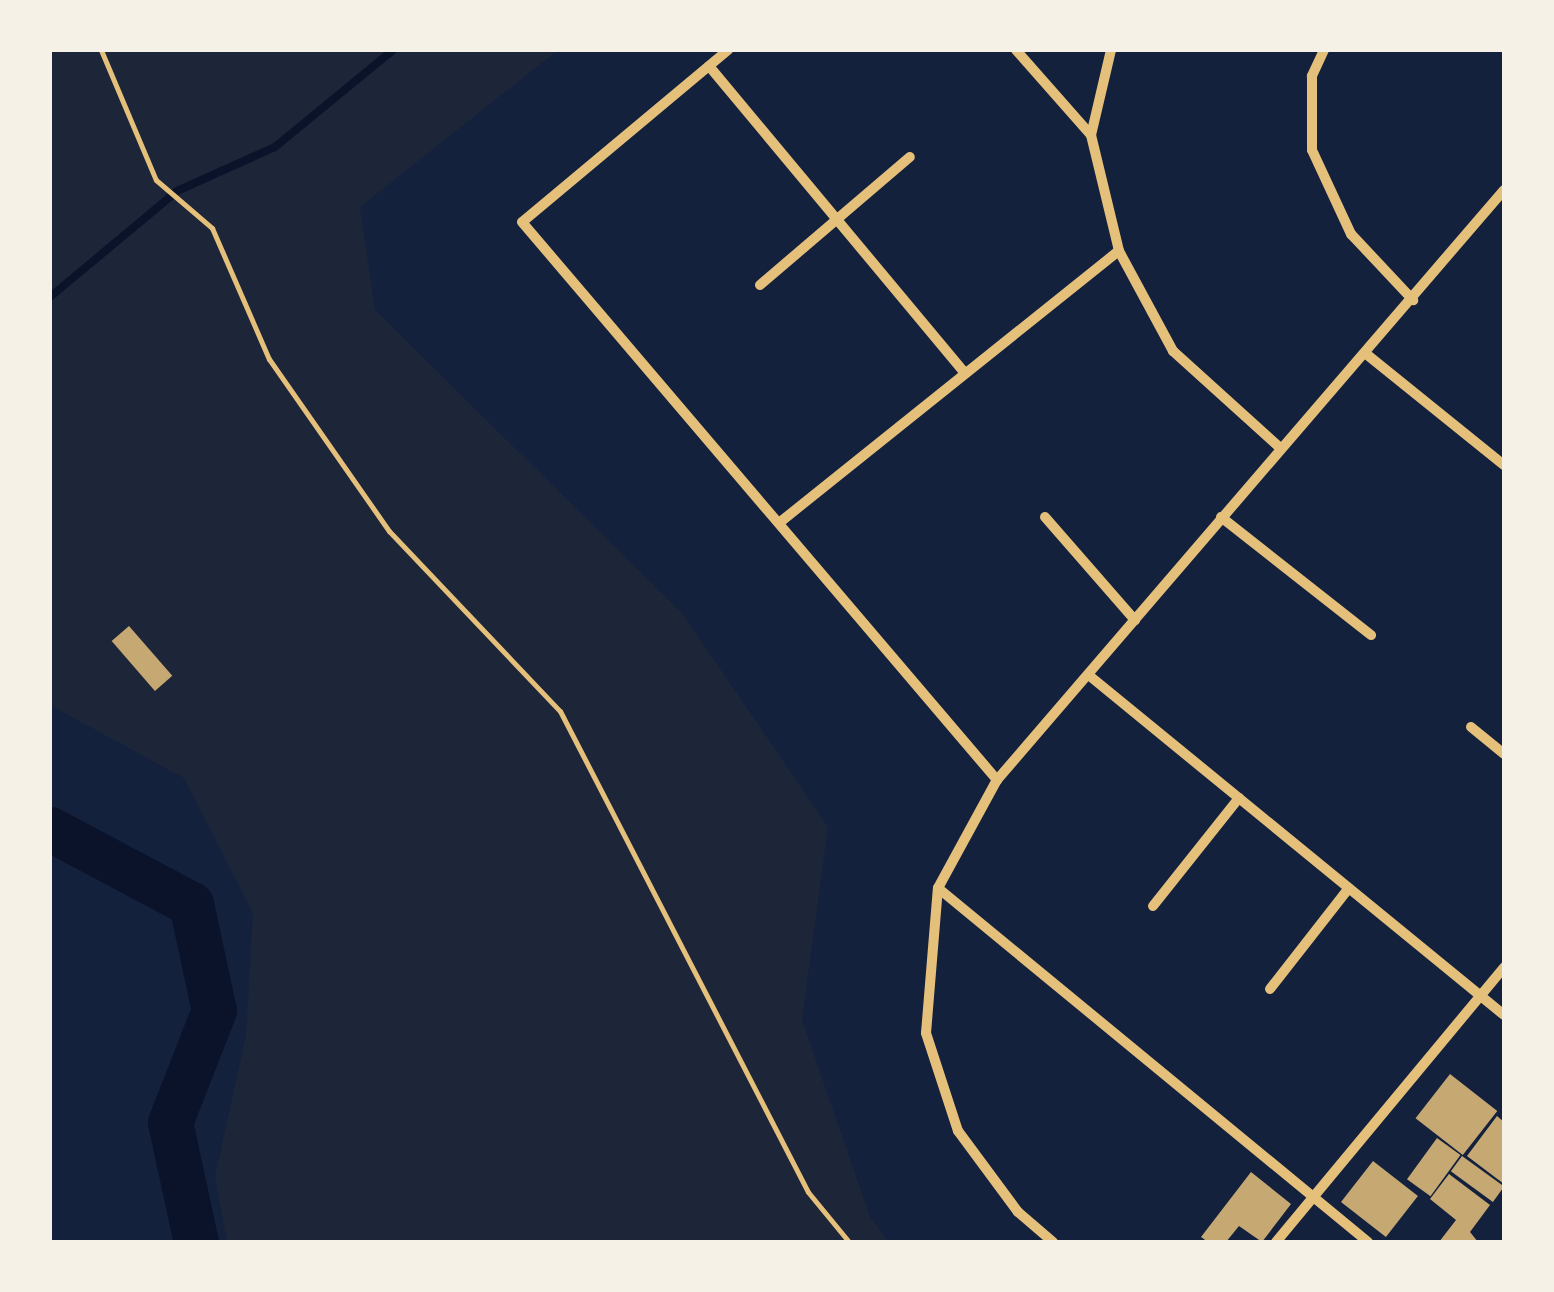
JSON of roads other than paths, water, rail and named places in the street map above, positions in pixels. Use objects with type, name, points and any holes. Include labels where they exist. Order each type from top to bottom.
[{"type":"street","points":[[728,50],[522,222],[997,780]]},
{"type":"street","points":[[1016,50],[1091,135]]},
{"type":"street","points":[[1111,50],[1091,135],[1119,251],[1173,350],[1278,446]]},
{"type":"street","points":[[1324,50],[1312,76],[1312,150],[1351,234],[1413,300]]},
{"type":"street","points":[[709,66],[964,372]]},
{"type":"street","points":[[760,285],[910,157]]},
{"type":"street","points":[[1053,1242],[1018,1212],[958,1131],[926,1033],[938,888],[997,780],[1091,677],[1278,446],[1413,300],[1504,190]]},
{"type":"street","points":[[779,523],[1119,251]]},
{"type":"street","points":[[1365,354],[1504,466]]},
{"type":"street","points":[[1044,516],[1135,620]]},
{"type":"street","points":[[1221,517],[1371,636]]},
{"type":"street","points":[[1091,677],[1504,1015]]},
{"type":"street","points":[[1472,727],[1504,754]]},
{"type":"street","points":[[1153,906],[1238,798]]},
{"type":"street","points":[[938,888],[1368,1242]]},
{"type":"street","points":[[1270,988],[1349,888]]},
{"type":"street","points":[[1276,1242],[1504,967]]},
{"type":"waterway","points":[[50,297],[177,191],[275,147],[393,50]]},
{"type":"waterway","points":[[50,829],[191,904],[214,1010],[170,1122],[196,1242]]}]
